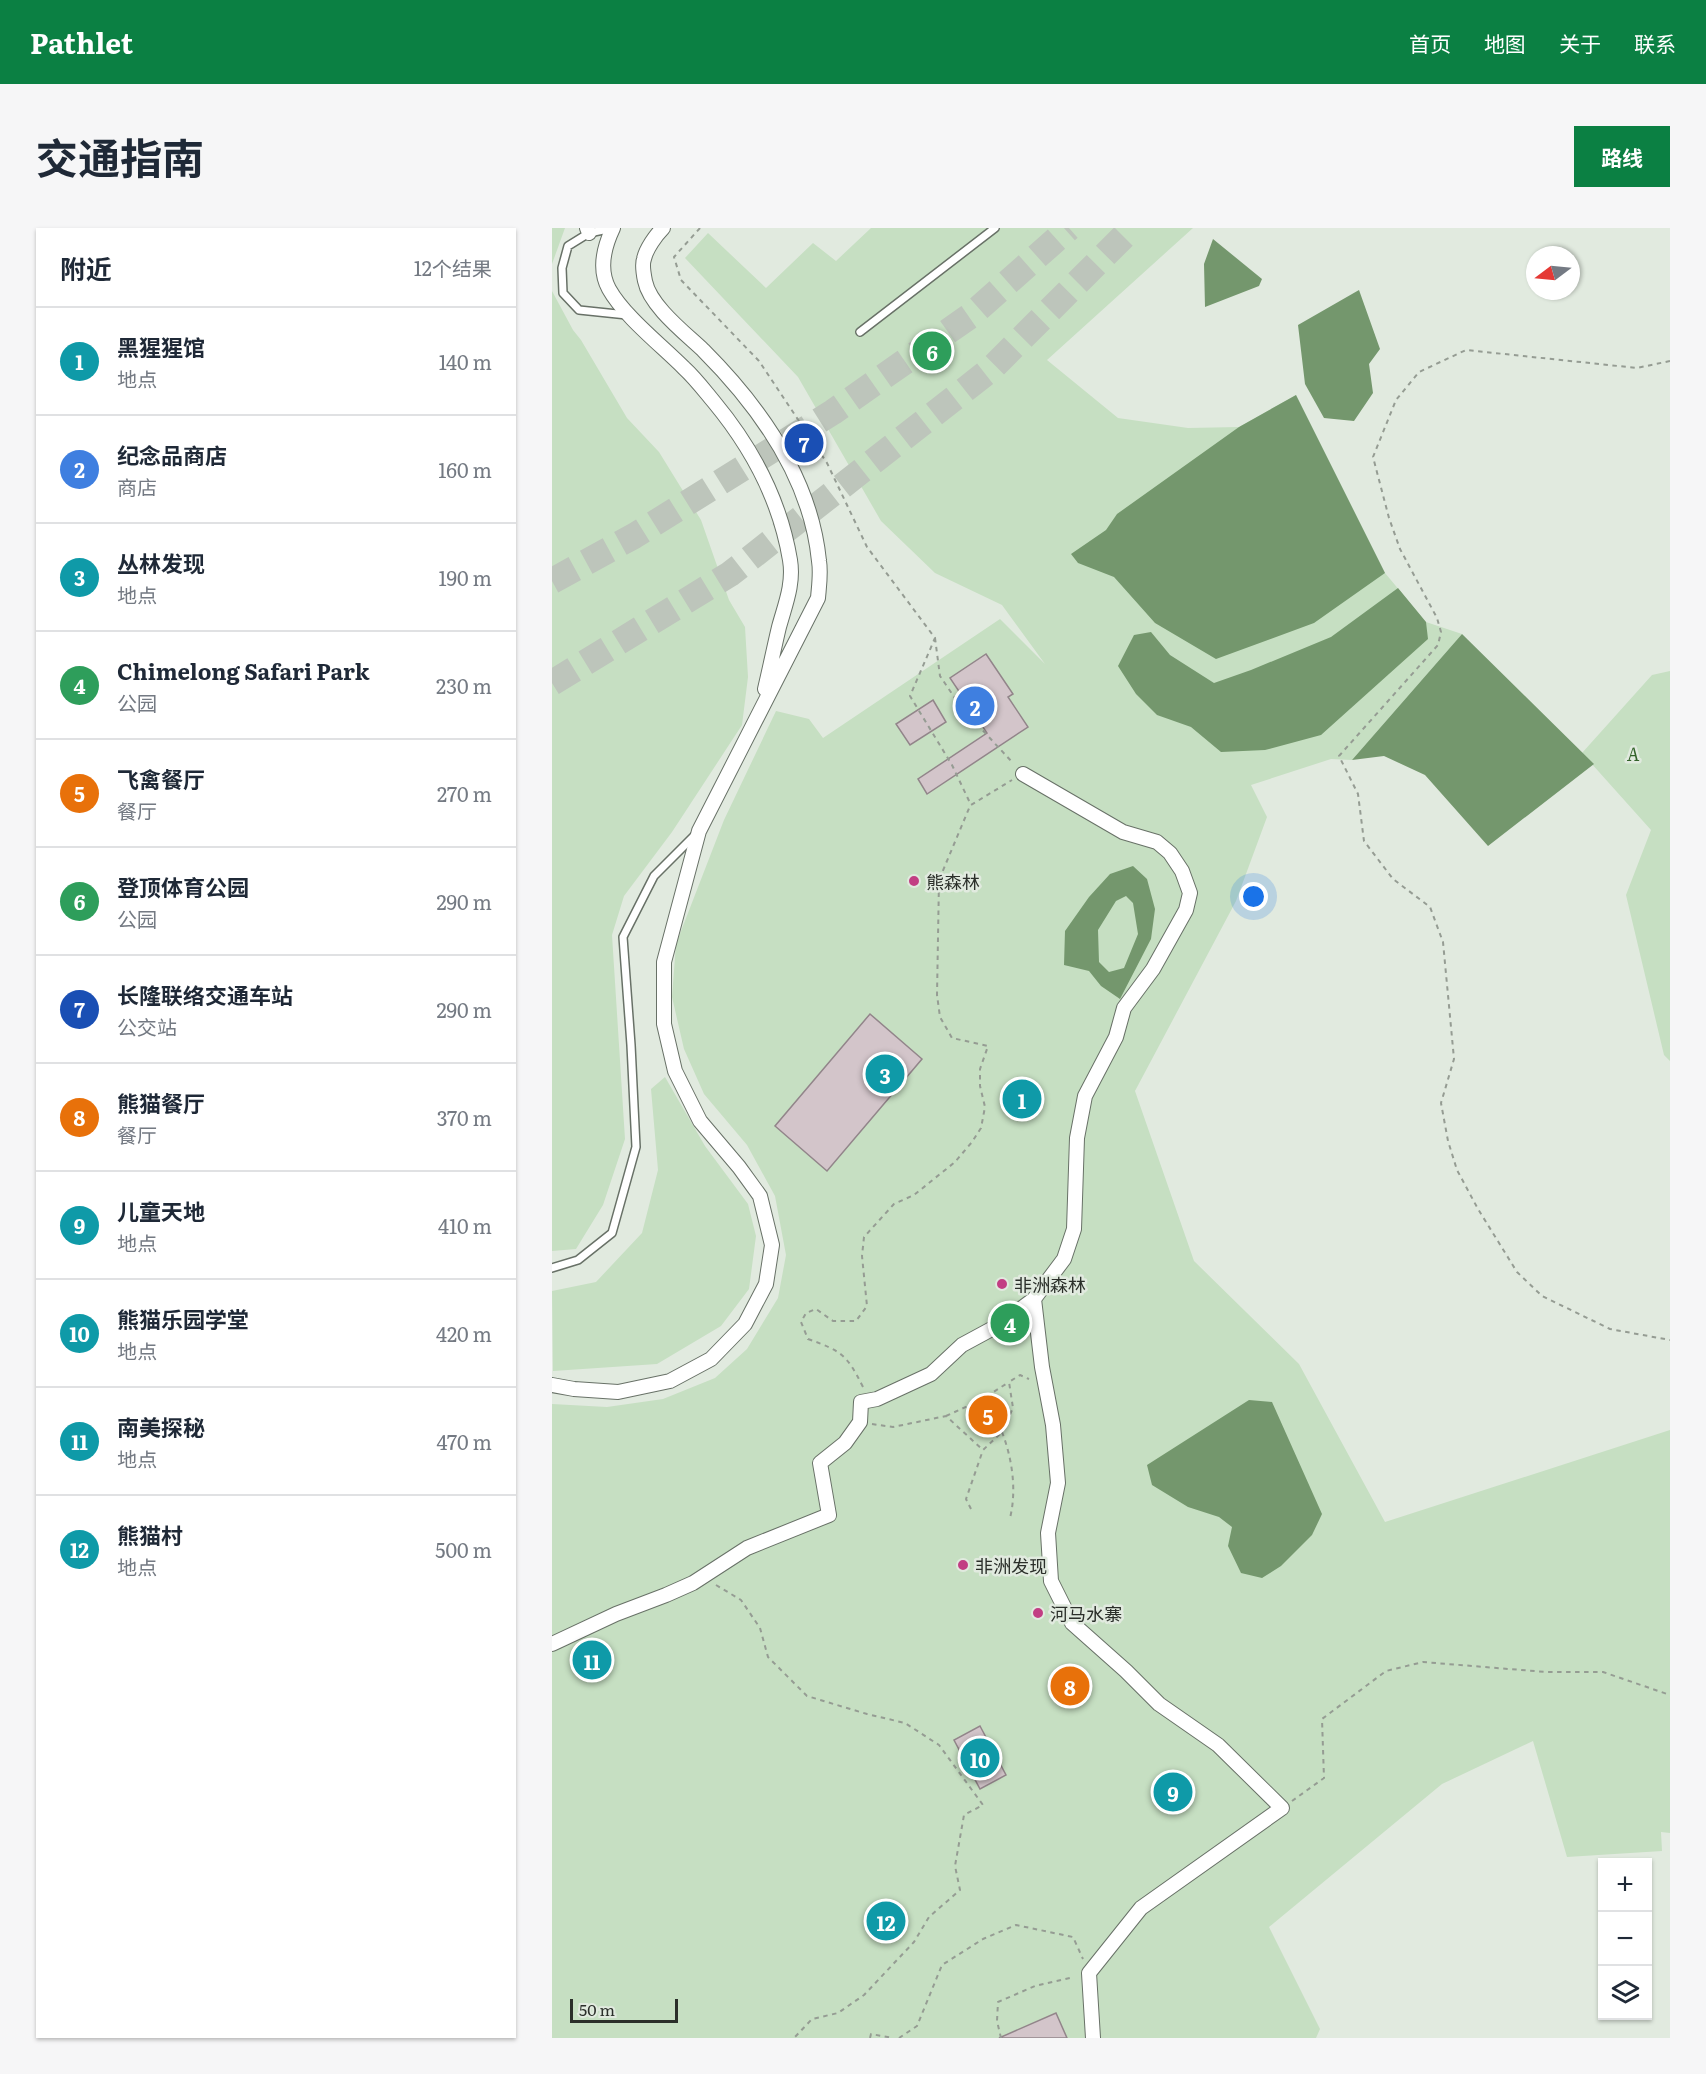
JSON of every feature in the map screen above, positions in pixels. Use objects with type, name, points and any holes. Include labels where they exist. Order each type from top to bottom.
[{"type":"street","points":[[613,228],[604,247],[603,268],[607,287],[618,304],[690,374],[728,418],[752,453],[770,489],[782,522],[791,563],[789,597],[780,624],[760,708]]},
{"type":"street","points":[[552,1384],[574,1389],[618,1392],[670,1381],[711,1359],[745,1324],[766,1284],[772,1245],[760,1196],[700,1121],[675,1071],[664,1024],[664,962],[699,831],[818,598],[820,563],[813,523],[798,481],[774,436],[717,364],[656,303],[645,282],[644,259],[663,228]]},
{"type":"street","points":[[552,1644],[704,1577],[747,1548],[829,1515],[820,1463],[845,1443],[860,1422],[861,1402],[877,1399],[931,1374],[962,1345],[999,1325],[1034,1299],[1064,1259],[1074,1229],[1077,1138],[1085,1096],[1116,1037],[1125,1008],[1153,969],[1186,910],[1190,893],[1182,871],[1170,853],[1157,842],[1122,832],[1023,774]]},
{"type":"street","points":[[1034,1299],[1053,1425],[1058,1483],[1048,1533],[1051,1581],[1072,1623],[1159,1704],[1218,1745],[1282,1808],[1141,1908],[1089,1973],[1093,2038]]},
{"type":"lane","points":[[613,228],[590,230],[568,246],[562,268],[563,293],[579,310],[630,315]]},
{"type":"lane","points":[[860,332],[995,228]]},
{"type":"lane","points":[[552,1268],[578,1260],[612,1233],[636,1147],[632,1045],[623,937],[654,876],[699,831]]},
{"type":"path","points":[[700,228],[674,257],[681,280],[759,361],[827,463],[867,547],[935,638],[940,676],[961,707],[1023,774],[971,805],[939,880],[937,995],[940,1017],[951,1038],[988,1046],[980,1069],[980,1086],[985,1107],[981,1128],[955,1162],[914,1195],[894,1204],[864,1237],[862,1256],[867,1306],[856,1321],[833,1321],[816,1309],[806,1313],[801,1322],[808,1339],[842,1353],[851,1364],[863,1387],[861,1402]]},
{"type":"path","points":[[1670,361],[1637,368],[1466,350],[1419,372],[1396,400],[1373,457],[1389,518],[1400,549],[1437,618],[1441,632],[1438,645],[1339,756],[1358,794],[1364,841],[1393,879],[1431,907],[1443,942],[1454,1059],[1441,1103],[1448,1141],[1457,1170],[1478,1209],[1517,1272],[1542,1296],[1610,1329],[1670,1340]]},
{"type":"path","points":[[935,638],[910,696],[952,765],[971,805]]},
{"type":"path","points":[[860,1422],[893,1426],[946,1416],[981,1400],[1020,1375],[1046,1386]]},
{"type":"path","points":[[971,1509],[966,1499],[983,1450],[1002,1432],[1013,1408],[1009,1382]]},
{"type":"path","points":[[946,1416],[983,1450]]},
{"type":"path","points":[[1002,1432],[1009,1451],[1014,1501],[1010,1518]]},
{"type":"path","points":[[704,1577],[741,1600],[760,1628],[768,1657],[807,1696],[905,1724],[939,1744],[983,1805],[964,1815],[955,1866],[960,1890],[929,1917],[914,1942],[864,1995],[838,2013],[812,2019],[794,2038]]},
{"type":"path","points":[[1282,1808],[1324,1778],[1322,1719],[1386,1671],[1423,1662],[1546,1672],[1604,1672],[1670,1695]]},
{"type":"path","points":[[899,2038],[917,2026],[942,1965],[983,1939],[1016,1925],[1073,1936],[1089,1973],[1035,1986],[998,2002],[997,2022],[1001,2038]]},
{"type":"path","points":[[870,2038],[871,2034],[893,2038]]},
{"type":"green space","points":[[552,228],[565,228],[552,264]]},
{"type":"green space","points":[[871,228],[1193,228],[1047,360],[1118,418],[1188,428],[1239,427],[1296,395],[1385,573],[1426,622],[1462,634],[1352,760],[1331,759],[1251,785],[1267,817],[1236,901],[1135,1091],[1194,1261],[1299,1364],[1385,1522],[1670,1430],[1670,1833],[1661,1832],[1662,1851],[1567,1857],[1533,1741],[1442,1784],[1269,1927],[1320,2029],[1316,2038],[552,2038],[552,1404],[607,1407],[663,1399],[715,1378],[747,1349],[778,1298],[786,1255],[775,1196],[747,1145],[704,1094],[684,1049],[672,997],[676,944],[724,820],[776,711],[809,719],[823,738],[1000,619],[1045,664],[1002,605],[935,573],[881,521],[798,377],[685,258],[708,233],[766,288],[813,243],[836,261]]},
{"type":"green space","points":[[552,291],[627,418],[659,452],[701,520],[729,600],[745,627],[748,677],[742,725],[672,832],[624,896],[612,935],[625,1139],[603,1205],[576,1249],[552,1251]]},
{"type":"green space","name":"A","points":[[1670,671],[1670,1061],[1664,1055],[1626,895],[1651,830],[1582,753],[1652,675]]},
{"type":"green space","points":[[665,1077],[705,1146],[748,1204],[756,1236],[749,1289],[721,1326],[657,1364],[553,1371],[552,1291],[596,1282],[642,1233],[658,1170],[651,1089]]},
{"type":"shaded area","points":[[1213,239],[1262,279],[1259,286],[1205,307],[1204,264]]},
{"type":"shaded area","points":[[1359,290],[1380,349],[1369,364],[1373,393],[1354,421],[1324,418],[1305,384],[1298,325]]},
{"type":"shaded area","points":[[1296,395],[1385,573],[1314,623],[1216,659],[1155,623],[1114,577],[1078,563],[1071,554],[1106,530],[1117,514],[1239,427]]},
{"type":"shaded area","points":[[1398,588],[1426,622],[1428,639],[1321,735],[1265,750],[1221,752],[1191,727],[1157,715],[1136,694],[1118,666],[1134,635],[1151,632],[1170,655],[1214,683],[1331,637]]},
{"type":"shaded area","points":[[1462,634],[1594,764],[1488,846],[1425,775],[1384,756],[1352,760]]},
{"type":"shaded area","points":[[1133,866],[1147,879],[1155,909],[1151,939],[1120,999],[1101,986],[1089,971],[1064,965],[1065,931],[1089,897],[1110,874]],"holes":[[[1126,896],[1133,903],[1138,934],[1124,968],[1109,972],[1099,962],[1098,930],[1116,901]]]},
{"type":"shaded area","points":[[1249,1400],[1272,1402],[1322,1514],[1312,1535],[1281,1566],[1262,1578],[1241,1573],[1228,1546],[1232,1527],[1219,1517],[1188,1507],[1152,1485],[1147,1465]]},
{"type":"building","points":[[986,654],[1013,694],[1008,697],[1028,727],[927,794],[918,779],[987,733],[950,678]]},
{"type":"building","points":[[933,700],[946,722],[910,745],[896,724]]},
{"type":"building","points":[[870,1014],[922,1059],[827,1171],[775,1126]]},
{"type":"building","points":[[980,1726],[1006,1775],[980,1789],[954,1740]]},
{"type":"building","points":[[1056,2013],[1067,2038],[999,2038]]},
{"type":"tunnel","points":[[552,581],[634,536],[833,412],[970,316],[1069,228]]},
{"type":"tunnel","points":[[552,683],[730,574],[990,370],[1132,228]]},
{"type":"place","name":"登顶体育公园","points":[[932,351]]},
{"type":"place","name":"长隆联络交通车站","points":[[804,443]]},
{"type":"place","name":"纪念品商店","points":[[975,706]]},
{"type":"place","name":"熊森林","points":[[914,881]]},
{"type":"place","name":"丛林发现","points":[[885,1074]]},
{"type":"place","name":"黑猩猩馆","points":[[1022,1099]]},
{"type":"place","name":"非洲森林","points":[[1002,1284]]},
{"type":"place","name":"Chimelong Safari Park","points":[[1010,1323]]},
{"type":"place","name":"飞禽餐厅","points":[[988,1415]]},
{"type":"place","name":"非洲发现","points":[[963,1565]]},
{"type":"place","name":"河马水寨","points":[[1038,1613]]},
{"type":"place","name":"南美探秘","points":[[592,1660]]},
{"type":"place","name":"熊猫餐厅","points":[[1070,1686]]},
{"type":"place","name":"熊猫乐园学堂","points":[[980,1758]]},
{"type":"place","name":"儿童天地","points":[[1173,1792]]},
{"type":"place","name":"熊猫村","points":[[886,1921]]}]
